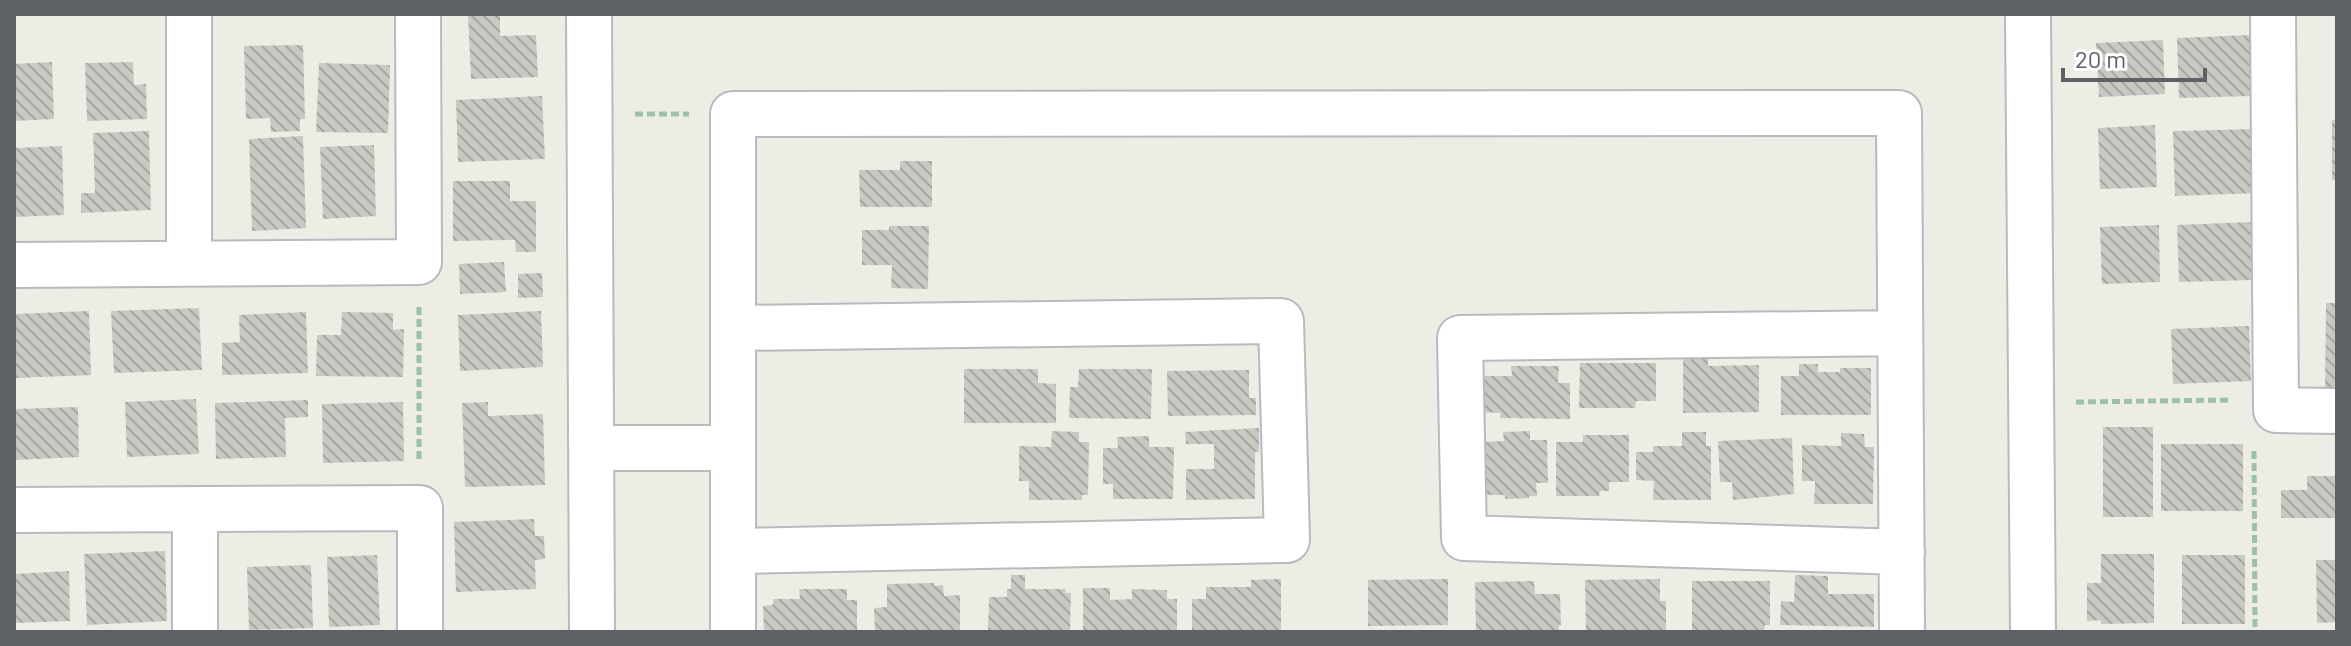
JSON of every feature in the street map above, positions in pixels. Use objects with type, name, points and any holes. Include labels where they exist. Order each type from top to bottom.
[{"type":"street","points":[[189,14],[189,263]]},
{"type":"street","points":[[14,265],[419,262],[418,14]]},
{"type":"street","points":[[589,14],[592,632]]},
{"type":"street","points":[[2028,14],[2033,632]]},
{"type":"street","points":[[2273,14],[2276,410],[2337,411]]},
{"type":"street","points":[[733,632],[733,114],[1899,113],[1902,632]]},
{"type":"street","points":[[733,328],[1281,321],[1287,540],[733,551]]},
{"type":"street","points":[[1900,333],[1460,338],[1464,538],[1902,552]]},
{"type":"street","points":[[591,448],[733,448]]},
{"type":"street","points":[[14,510],[420,508],[420,632]]},
{"type":"street","points":[[195,510],[195,632]]},
{"type":"path","points":[[590,114],[733,114]]},
{"type":"path","points":[[419,262],[420,508]]},
{"type":"path","points":[[2031,402],[2246,400],[2276,410],[2253,452],[2255,632]]},
{"type":"building","points":[[468,14],[500,14],[500,36],[536,35],[538,77],[471,79]]},
{"type":"building","points":[[2250,35],[2251,96],[2179,98],[2177,38]]},
{"type":"building","points":[[2163,40],[2165,94],[2099,97],[2096,43]]},
{"type":"building","points":[[303,45],[305,119],[300,119],[300,131],[271,132],[270,118],[246,119],[244,46]]},
{"type":"building","points":[[52,62],[54,119],[14,121],[14,64]]},
{"type":"building","points":[[133,62],[134,85],[146,84],[147,119],[87,121],[85,63]]},
{"type":"building","points":[[319,63],[390,65],[388,133],[316,132]]},
{"type":"building","points":[[542,96],[545,159],[458,162],[456,100]]},
{"type":"building","points":[[2332,120],[2337,120],[2337,180],[2332,180]]},
{"type":"building","points":[[2155,125],[2157,187],[2100,189],[2098,128]]},
{"type":"building","points":[[2256,129],[2258,193],[2175,196],[2173,131]]},
{"type":"building","points":[[149,131],[151,210],[81,213],[81,193],[95,193],[93,133]]},
{"type":"building","points":[[303,136],[306,228],[252,231],[249,139]]},
{"type":"building","points":[[374,145],[376,216],[323,219],[320,147]]},
{"type":"building","points":[[62,146],[64,215],[14,217],[14,148]]},
{"type":"building","points":[[900,161],[932,161],[932,207],[860,207],[859,170],[900,170]]},
{"type":"building","points":[[453,181],[510,181],[510,201],[536,201],[536,252],[516,252],[515,240],[453,241]]},
{"type":"building","points":[[2251,222],[2253,280],[2179,282],[2177,225]]},
{"type":"building","points":[[2159,225],[2160,282],[2102,284],[2100,227]]},
{"type":"building","points":[[889,226],[929,226],[928,289],[891,288],[892,265],[862,265],[862,230],[889,230]]},
{"type":"building","points":[[504,262],[506,292],[460,294],[459,264]]},
{"type":"building","points":[[542,273],[543,297],[518,298],[518,274]]},
{"type":"building","points":[[2326,303],[2337,303],[2337,389],[2325,389]]},
{"type":"building","points":[[199,308],[202,370],[114,373],[111,311]]},
{"type":"building","points":[[89,311],[91,375],[15,378],[14,314]]},
{"type":"building","points":[[541,311],[543,367],[460,371],[458,315]]},
{"type":"building","points":[[306,312],[308,373],[222,375],[222,343],[240,342],[239,315]]},
{"type":"building","points":[[342,312],[393,313],[393,330],[404,329],[403,377],[316,376],[317,335],[341,335]]},
{"type":"building","points":[[2249,326],[2251,381],[2173,384],[2171,329]]},
{"type":"building","points":[[1708,358],[1708,366],[1759,365],[1759,412],[1683,413],[1683,359]]},
{"type":"building","points":[[1580,363],[1656,363],[1656,401],[1636,401],[1635,408],[1579,408]]},
{"type":"building","points":[[1799,364],[1818,364],[1818,372],[1871,368],[1871,415],[1781,415],[1781,376],[1799,376]]},
{"type":"building","points":[[1511,366],[1559,366],[1558,383],[1570,383],[1570,419],[1500,418],[1501,413],[1480,412],[1480,376],[1512,376]]},
{"type":"building","points":[[964,369],[1038,369],[1038,383],[1056,384],[1056,423],[964,423]]},
{"type":"building","points":[[1079,369],[1152,369],[1151,419],[1069,418],[1070,387],[1078,387]]},
{"type":"building","points":[[1249,370],[1249,398],[1256,398],[1256,415],[1168,416],[1167,371]]},
{"type":"building","points":[[196,399],[199,454],[127,457],[125,402]]},
{"type":"building","points":[[308,400],[308,417],[285,418],[286,457],[216,459],[215,403]]},
{"type":"building","points":[[403,402],[404,461],[323,463],[322,404]]},
{"type":"building","points":[[488,402],[488,416],[543,414],[545,485],[465,487],[462,403]]},
{"type":"building","points":[[78,407],[79,457],[16,460],[14,409]]},
{"type":"building","points":[[2103,427],[2153,427],[2153,517],[2103,517]]},
{"type":"building","points":[[1259,428],[1259,452],[1255,452],[1255,499],[1186,500],[1186,469],[1214,469],[1214,444],[1186,444],[1185,432]]},
{"type":"building","points":[[1052,431],[1079,432],[1079,442],[1089,442],[1088,495],[1082,495],[1082,500],[1029,500],[1029,481],[1019,481],[1019,446],[1051,447]]},
{"type":"building","points":[[1530,431],[1530,440],[1547,440],[1548,483],[1536,483],[1537,496],[1529,498],[1505,499],[1505,495],[1482,495],[1481,442],[1504,441],[1503,432]]},
{"type":"building","points":[[1682,432],[1706,432],[1706,446],[1711,446],[1711,500],[1653,500],[1654,481],[1636,480],[1636,452],[1653,452],[1653,446],[1682,446]]},
{"type":"building","points":[[1841,433],[1864,434],[1865,447],[1874,447],[1873,504],[1814,504],[1815,481],[1802,481],[1802,445],[1841,446]]},
{"type":"building","points":[[1583,435],[1629,435],[1629,482],[1609,482],[1609,491],[1600,491],[1599,496],[1556,496],[1556,442],[1583,442]]},
{"type":"building","points":[[1149,436],[1149,447],[1174,447],[1173,499],[1113,499],[1113,484],[1103,484],[1103,448],[1118,448],[1117,437]]},
{"type":"building","points":[[1792,438],[1794,494],[1733,500],[1732,482],[1720,482],[1718,441]]},
{"type":"building","points":[[2161,444],[2243,444],[2243,511],[2161,511]]},
{"type":"building","points":[[2307,476],[2337,476],[2337,518],[2281,518],[2281,490],[2307,490]]},
{"type":"building","points":[[534,519],[535,536],[544,536],[545,559],[535,560],[536,589],[456,592],[454,522]]},
{"type":"building","points":[[165,551],[167,621],[87,625],[84,554]]},
{"type":"building","points":[[2101,554],[2154,554],[2154,623],[2101,624],[2101,620],[2087,621],[2087,583],[2101,583]]},
{"type":"building","points":[[377,555],[380,625],[329,627],[327,557]]},
{"type":"building","points":[[2182,555],[2245,555],[2245,624],[2182,624]]},
{"type":"building","points":[[2316,560],[2337,560],[2337,622],[2317,623]]},
{"type":"building","points":[[311,565],[313,628],[249,630],[247,567]]},
{"type":"building","points":[[69,571],[70,621],[14,623],[14,574]]},
{"type":"building","points":[[1011,575],[1025,575],[1025,589],[1066,589],[1065,593],[1071,593],[1070,632],[988,632],[989,597],[1007,597],[1007,589],[1011,589]]},
{"type":"building","points":[[1795,575],[1828,576],[1828,594],[1874,594],[1874,627],[1780,625],[1781,601],[1794,602]]},
{"type":"building","points":[[1281,579],[1281,632],[1192,632],[1192,599],[1206,599],[1206,587],[1251,587],[1251,580]]},
{"type":"building","points":[[1448,579],[1448,625],[1368,626],[1368,580]]},
{"type":"building","points":[[1660,579],[1660,601],[1666,601],[1666,631],[1586,632],[1585,580]]},
{"type":"building","points":[[1534,581],[1535,594],[1560,594],[1559,631],[1476,632],[1475,582]]},
{"type":"building","points":[[1692,581],[1770,581],[1770,625],[1765,625],[1764,630],[1692,630]]},
{"type":"building","points":[[934,583],[934,586],[943,585],[944,596],[960,595],[960,632],[875,632],[874,608],[887,607],[887,584]]},
{"type":"building","points":[[1083,588],[1110,588],[1110,600],[1132,599],[1132,589],[1167,590],[1167,599],[1177,599],[1177,631],[1083,631]]},
{"type":"building","points":[[799,589],[847,589],[847,600],[857,600],[857,632],[764,632],[763,606],[773,605],[773,599],[800,599]]}]
